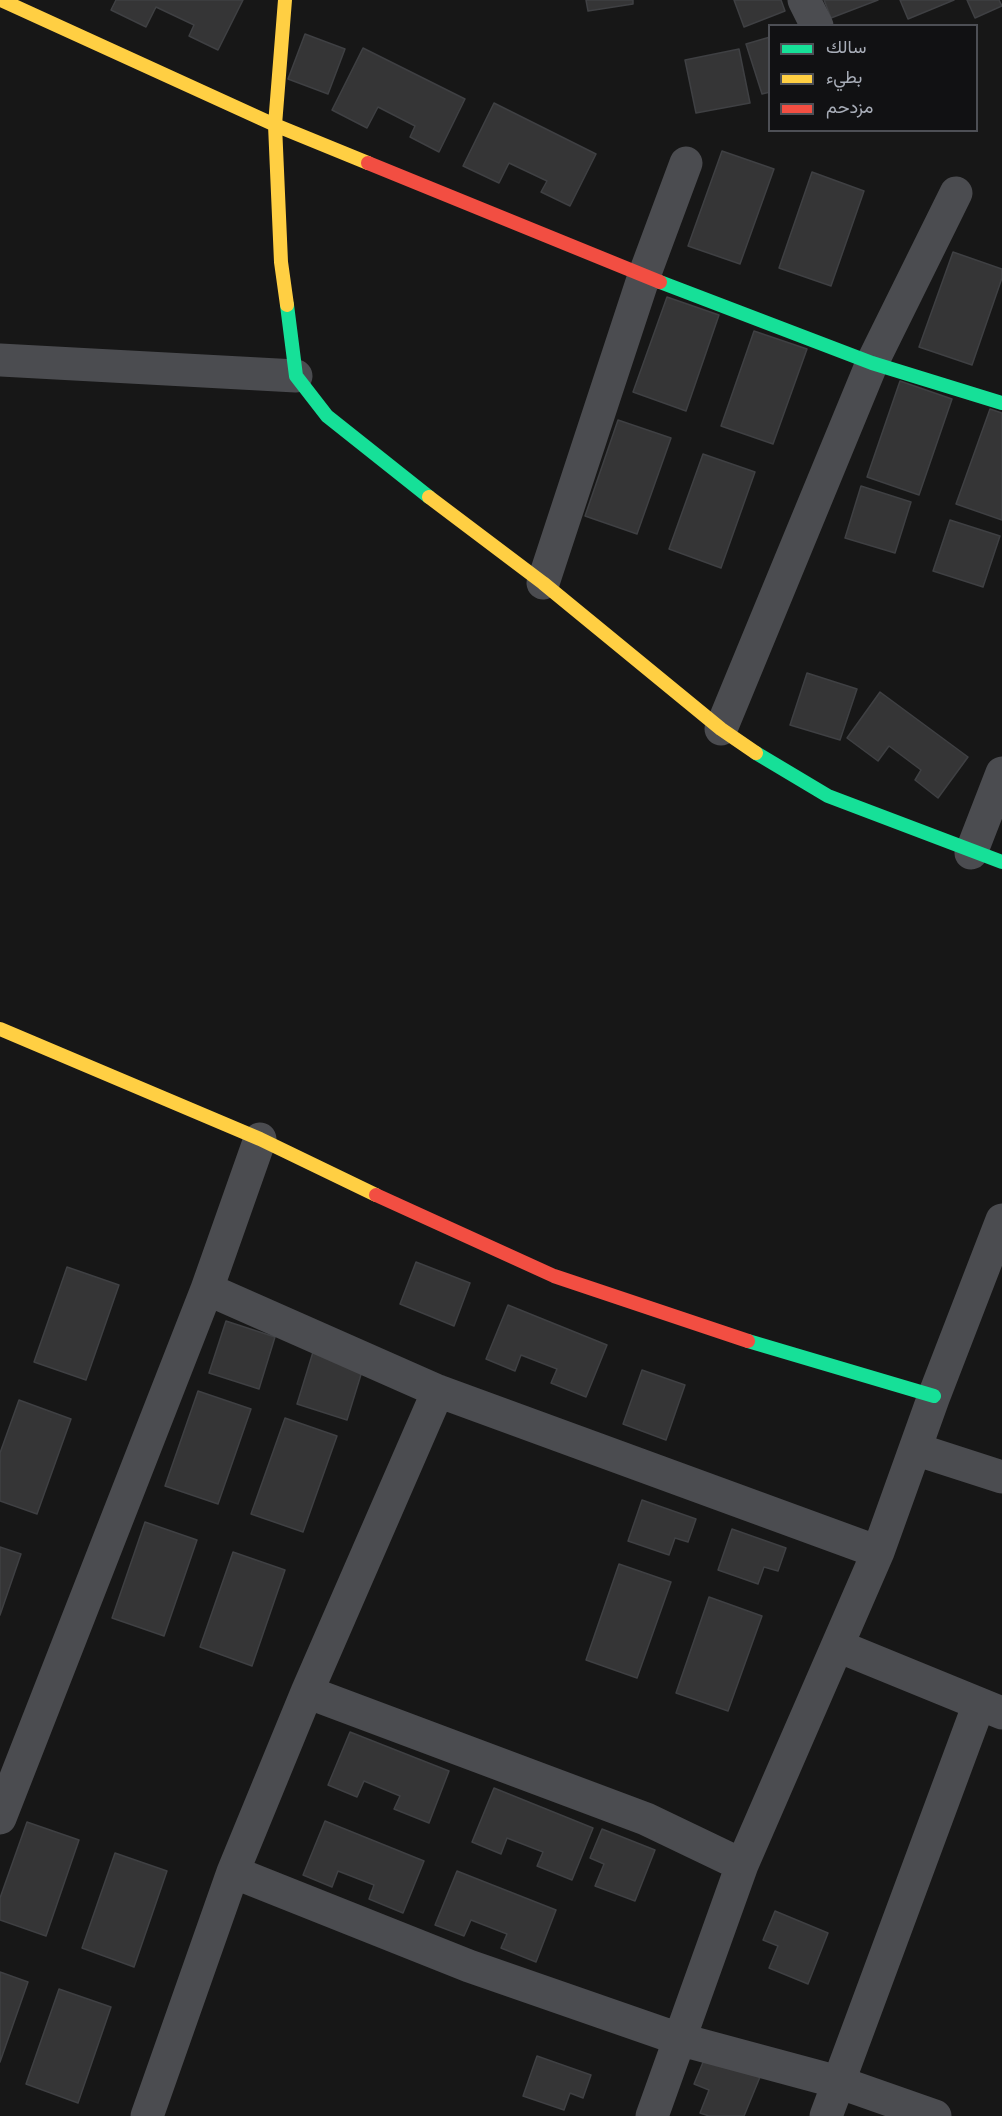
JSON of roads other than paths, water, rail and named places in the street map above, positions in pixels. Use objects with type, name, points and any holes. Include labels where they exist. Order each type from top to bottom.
[{"type":"street","points":[[1,0],[275,124],[644,276],[872,363],[1002,403]]},
{"type":"street","points":[[285,0],[275,124],[281,262],[296,376],[335,422],[543,583],[721,729],[828,796],[971,853],[1002,862]]},
{"type":"street","points":[[804,0],[816,24]]},
{"type":"street","points":[[543,583],[644,276],[686,163]]},
{"type":"street","points":[[721,729],[872,363],[956,194]]},
{"type":"street","points":[[0,360],[296,376]]},
{"type":"street","points":[[971,853],[1002,773]]},
{"type":"street","points":[[0,1029],[261,1138],[466,1238],[554,1276],[692,1324],[934,1396]]},
{"type":"street","points":[[0,1818],[207,1289],[261,1138]]},
{"type":"street","points":[[652,2116],[682,2040],[742,1865],[878,1552],[934,1396],[1002,1220]]},
{"type":"street","points":[[207,1289],[438,1391],[878,1552]]},
{"type":"street","points":[[147,2116],[233,1872],[307,1692],[438,1391]]},
{"type":"street","points":[[915,1449],[1002,1477]]},
{"type":"street","points":[[826,2116],[991,1708],[838,1646]]},
{"type":"street","points":[[307,1692],[646,1819],[742,1865]]},
{"type":"street","points":[[233,1872],[469,1966],[682,2040],[838,2082],[935,2116]]}]
